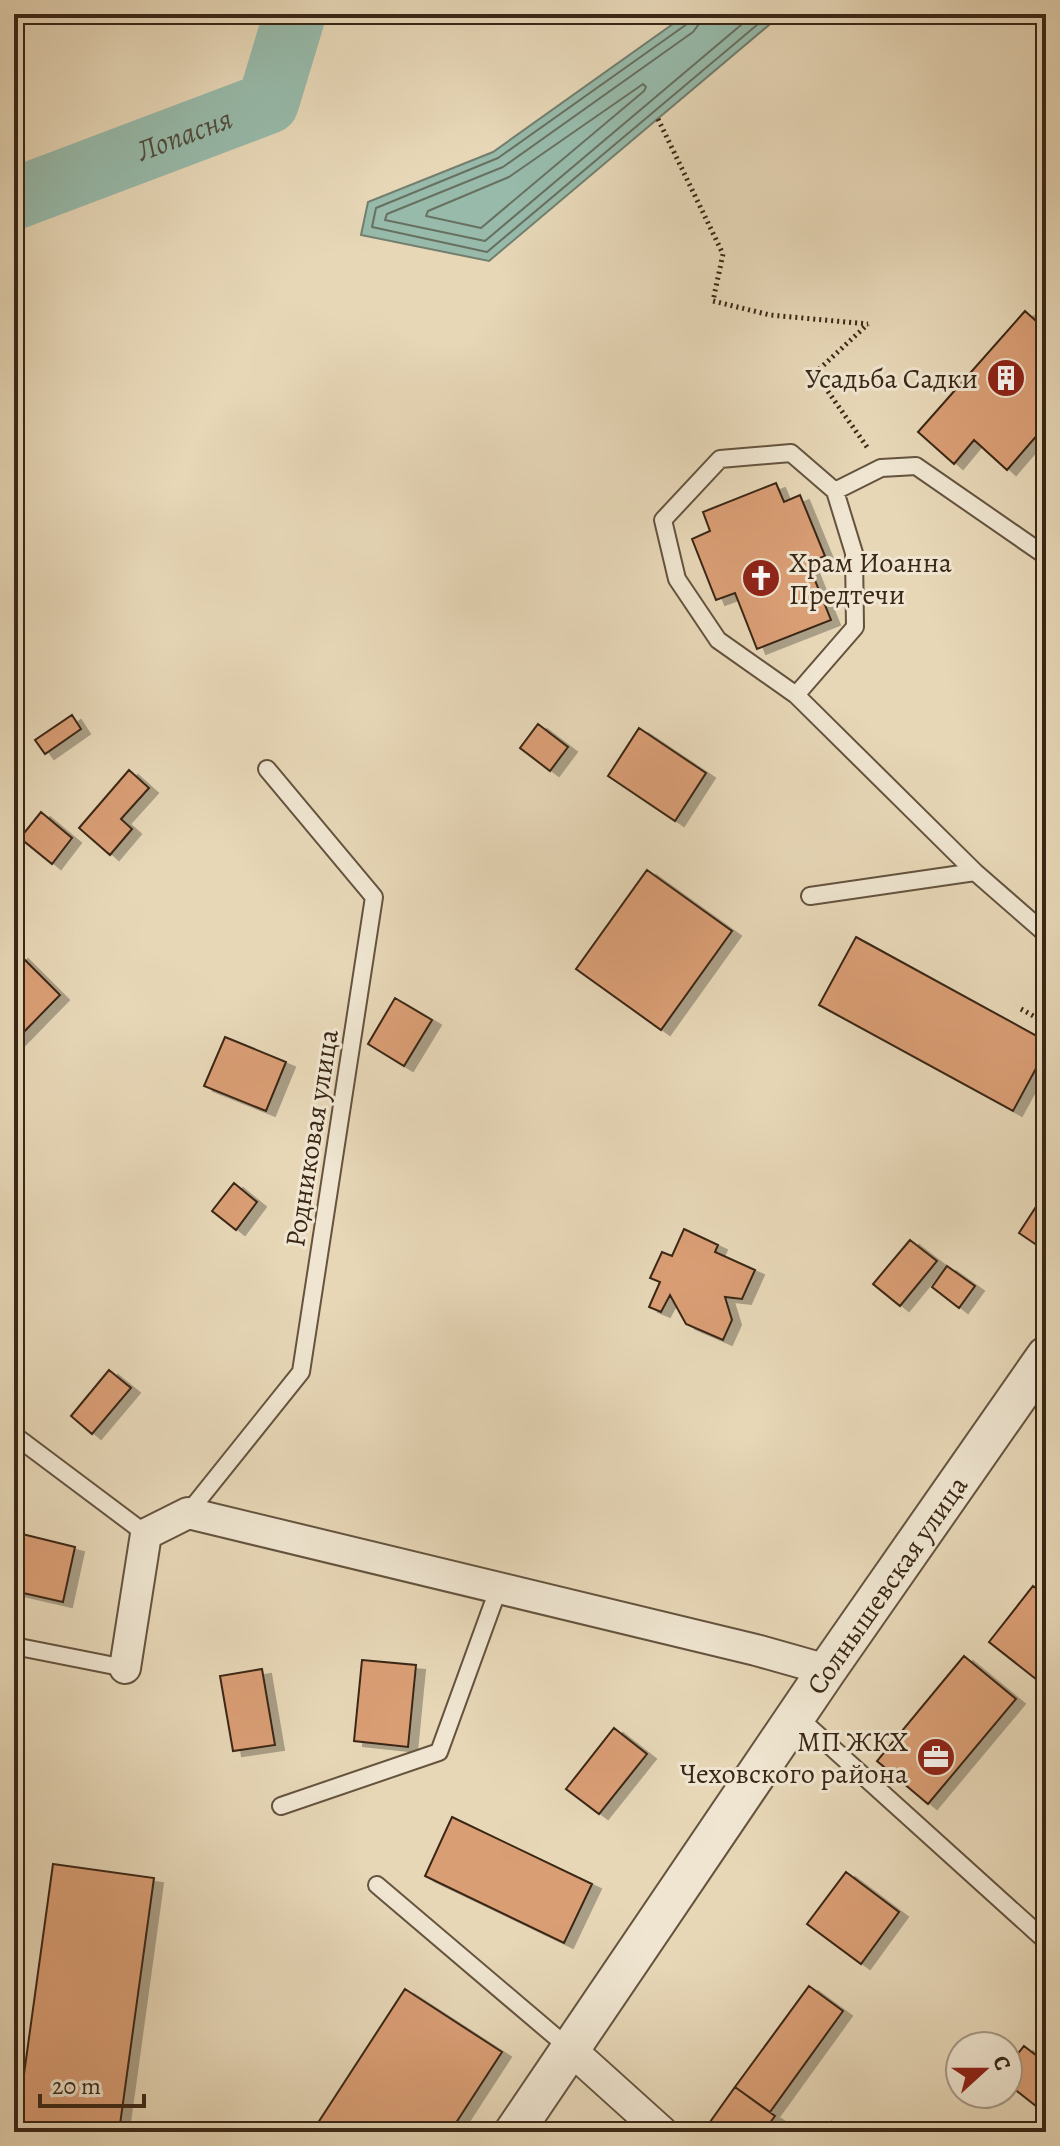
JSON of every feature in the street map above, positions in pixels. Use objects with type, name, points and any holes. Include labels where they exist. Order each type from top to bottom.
[{"type":"street","name":"Солнышевская улица","points":[[514,2132],[827,1670],[1046,1356]]},
{"type":"street","points":[[125,1668],[146,1534],[188,1513],[756,1650],[827,1670]]},
{"type":"street","points":[[570,2049],[662,2132]]},
{"type":"lane","points":[[796,695],[855,627],[854,553],[835,491],[791,453],[720,459],[663,520],[677,579],[718,640],[796,695],[975,872],[1046,934]]},
{"type":"lane","points":[[835,491],[881,468],[916,466],[1046,556]]},
{"type":"lane","name":"Родниковая улица","points":[[188,1513],[301,1372],[374,897],[267,769]]},
{"type":"lane","points":[[810,896],[975,872]]},
{"type":"lane","points":[[14,1435],[146,1534]]},
{"type":"lane","points":[[281,1806],[439,1752],[499,1587]]},
{"type":"lane","points":[[14,1646],[125,1668]]},
{"type":"lane","points":[[797,1716],[1046,1941]]},
{"type":"lane","points":[[377,1885],[570,2049]]},
{"type":"path","points":[[658,119],[723,254],[713,301],[770,315],[868,324],[815,373],[881,468]]},
{"type":"path","points":[[1021,1009],[1046,1023]]},
{"type":"water","points":[[687,14],[782,14],[489,261],[361,235],[368,202],[493,152]]},
{"type":"building","name":"Усадьба Садки","points":[[1025,311],[1046,330],[1046,425],[1007,470],[974,440],[954,464],[918,432]]},
{"type":"building","name":"Храм Иоанна Предтечи","points":[[776,483],[784,502],[800,495],[825,556],[808,563],[831,620],[757,649],[735,593],[716,600],[692,539],[710,531],[703,512]]},
{"type":"building","points":[[72,715],[81,729],[45,754],[35,740]]},
{"type":"building","points":[[538,724],[568,747],[550,771],[520,748]]},
{"type":"building","points":[[639,728],[706,773],[675,821],[608,776]]},
{"type":"building","points":[[129,770],[149,788],[121,819],[132,829],[110,855],[79,828]]},
{"type":"building","points":[[41,812],[72,838],[52,864],[20,838]]},
{"type":"building","points":[[647,870],[732,931],[661,1030],[576,969]]},
{"type":"building","points":[[856,937],[1046,1041],[1046,1050],[1013,1111],[819,1005]]},
{"type":"building","points":[[19,954],[60,995],[14,1042],[14,959]]},
{"type":"building","points":[[395,998],[432,1020],[404,1066],[368,1044]]},
{"type":"building","points":[[225,1037],[286,1062],[266,1111],[204,1086]]},
{"type":"building","points":[[234,1183],[257,1202],[236,1230],[212,1211]]},
{"type":"building","points":[[1043,1196],[1046,1198],[1044,1250],[1019,1233]]},
{"type":"building","points":[[684,1229],[718,1245],[715,1252],[755,1270],[742,1299],[725,1297],[732,1320],[723,1340],[686,1324],[670,1295],[661,1312],[649,1307],[660,1282],[650,1278],[662,1252],[672,1256]]},
{"type":"building","points":[[910,1240],[937,1261],[900,1306],[873,1284]]},
{"type":"building","points":[[947,1266],[975,1286],[959,1308],[932,1287]]},
{"type":"building","points":[[109,1370],[131,1388],[92,1434],[71,1416]]},
{"type":"building","points":[[14,1532],[75,1547],[63,1602],[14,1591]]},
{"type":"building","points":[[1033,1586],[1046,1596],[1046,1687],[989,1642]]},
{"type":"building","points":[[964,1656],[1016,1699],[928,1804],[877,1761]]},
{"type":"building","points":[[362,1660],[416,1665],[408,1747],[354,1741]]},
{"type":"building","points":[[262,1669],[275,1745],[233,1751],[220,1676]]},
{"type":"building","points":[[614,1728],[647,1754],[599,1814],[566,1789]]},
{"type":"building","points":[[452,1817],[592,1884],[564,1943],[425,1876]]},
{"type":"building","points":[[53,1864],[154,1878],[119,2132],[16,2132]]},
{"type":"building","points":[[846,1872],[899,1912],[861,1964],[807,1924]]},
{"type":"building","points":[[809,1986],[843,2011],[770,2112],[735,2087]]},
{"type":"building","points":[[405,1989],[502,2052],[450,2132],[312,2132]]},
{"type":"building","points":[[1024,2046],[1046,2063],[1046,2114],[1024,2097]]},
{"type":"building","points":[[735,2087],[775,2116],[763,2132],[723,2132],[710,2122]]},
{"type":"building","points":[[832,2122],[846,2132],[825,2132]]},
{"type":"waterway","name":"Лопасня","points":[[14,199],[268,103],[295,14]]},
{"type":"place","name":"Усадьба Садки","points":[[1006,378]]},
{"type":"place","name":"Храм Иоанна Предтечи","points":[[761,578]]},
{"type":"place","name":"МП ЖКХ Чеховского района","points":[[936,1757]]}]
